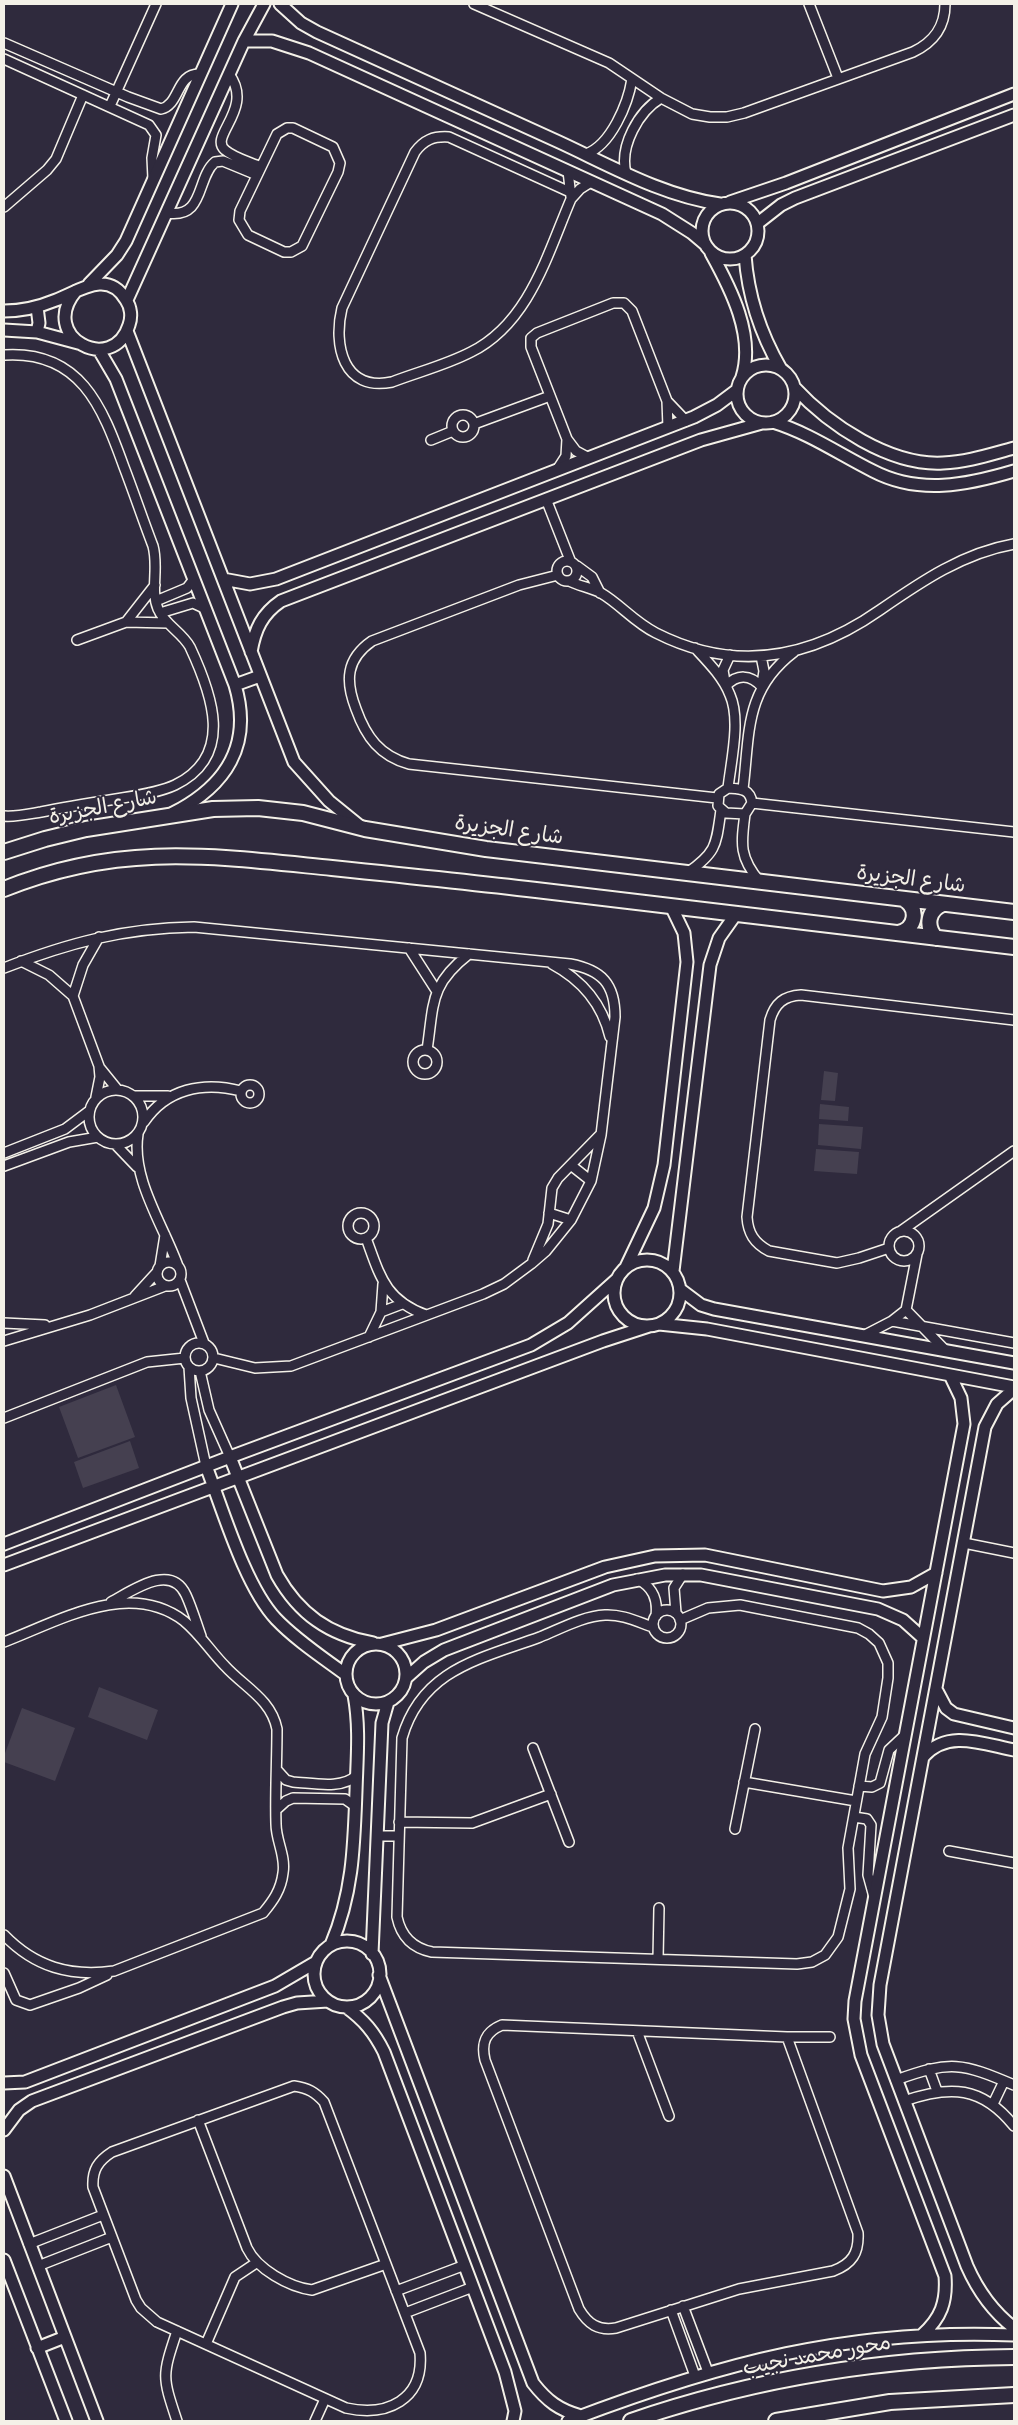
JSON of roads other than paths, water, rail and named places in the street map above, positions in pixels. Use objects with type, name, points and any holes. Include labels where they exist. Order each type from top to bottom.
[{"type":"main road","name":"شارع الجزيرة","points":[[4,852],[86,829],[213,809],[258,808],[303,813],[365,829],[486,849],[1014,912]]},
{"type":"main road","points":[[4,889],[44,874],[120,858],[181,855],[216,856],[672,906],[1014,947]]},
{"type":"main road","points":[[898,933],[907,930],[914,918],[913,909],[903,899]]},
{"type":"main road","points":[[936,938],[931,930],[929,921],[932,912],[943,904]]},
{"type":"main road","name":"محور محمد نجيب","points":[[631,2421],[715,2395],[814,2373],[914,2360],[1014,2357]]},
{"type":"main road","points":[[776,2421],[890,2402],[1014,2395]]},
{"type":"street","points":[[110,106],[156,4]]},
{"type":"street","points":[[4,311],[37,307],[76,291],[89,284],[122,248],[232,4]]},
{"type":"street","points":[[127,300],[244,41],[264,4]]},
{"type":"street","points":[[244,41],[272,42],[309,53],[678,223],[708,248],[727,260],[745,255],[757,242],[758,223],[747,208],[684,197],[626,172],[318,32],[301,23],[280,4]]},
{"type":"street","points":[[474,4],[609,63],[661,98],[692,114],[710,117],[727,117],[744,113],[925,46],[935,38],[941,26],[945,4]]},
{"type":"street","points":[[809,4],[838,78]]},
{"type":"street","points":[[4,43],[145,104],[166,108],[182,82],[193,74],[200,74]]},
{"type":"street","points":[[5,62],[83,94],[149,125],[156,135],[152,158],[154,180]]},
{"type":"street","points":[[51,80],[57,66]]},
{"type":"street","points":[[229,74],[236,87],[238,102],[221,139],[222,146],[226,152],[259,171]]},
{"type":"street","points":[[586,154],[596,149],[604,141],[626,100],[632,79]]},
{"type":"street","points":[[4,207],[47,170],[56,159],[83,94]]},
{"type":"street","points":[[1014,94],[786,183],[725,203],[705,216],[702,235],[732,297],[744,333],[746,356],[739,385],[738,401],[743,412],[751,419],[802,433],[875,472],[915,484],[957,486],[1014,471]]},
{"type":"street","points":[[626,172],[624,156],[634,131],[647,109],[661,98]]},
{"type":"street","points":[[138,119],[145,104]]},
{"type":"street","points":[[758,223],[781,205],[795,198],[1014,115]]},
{"type":"street","points":[[288,128],[294,128],[333,147],[338,154],[340,163],[338,172],[302,246],[297,250],[284,252],[248,235],[242,228],[240,211],[259,171],[277,134],[288,128]]},
{"type":"street","points":[[571,196],[448,137],[429,139],[421,144],[415,152],[342,308],[338,335],[344,361],[350,371],[369,383],[386,383],[459,358],[493,339],[512,321],[527,300],[571,196],[591,182]]},
{"type":"street","points":[[167,213],[179,213],[192,206],[215,162],[223,161],[259,171]]},
{"type":"street","points":[[568,171],[571,196]]},
{"type":"street","points":[[745,255],[753,307],[764,339],[780,370]]},
{"type":"street","points":[[4,330],[37,332],[99,350],[118,343],[127,331],[131,321],[127,300],[111,286],[100,283],[89,284]]},
{"type":"street","points":[[76,291],[66,308],[65,317],[67,327],[78,343]]},
{"type":"street","points":[[589,458],[576,451],[567,439],[531,347],[533,335],[618,302],[624,303],[632,311],[667,401],[668,428]]},
{"type":"street","points":[[37,307],[39,324],[37,332]]},
{"type":"street","points":[[127,331],[294,762],[329,801],[365,829]]},
{"type":"street","points":[[99,350],[116,380],[206,609],[235,685],[242,714],[241,731],[235,753],[224,774],[209,791],[168,816]]},
{"type":"street","points":[[4,355],[22,354],[44,359],[65,369],[83,383],[97,401],[107,422],[153,546],[157,565],[156,601],[160,614],[189,646],[211,703],[214,719],[214,736],[200,767],[187,778],[173,786],[131,797],[4,816]]},
{"type":"street","points":[[223,579],[250,584],[263,583],[288,575],[668,428],[717,405],[739,385],[748,371],[759,366],[770,366],[780,370],[789,377],[794,387],[828,418],[876,447],[903,458],[922,462],[951,462],[1014,448]]},
{"type":"street","points":[[251,652],[259,622],[269,609],[281,600],[701,440],[783,418],[791,409],[794,399],[794,387]]},
{"type":"street","points":[[474,424],[550,396]]},
{"type":"street","points":[[667,401],[686,420]]},
{"type":"street","points":[[459,416],[470,417],[474,424],[473,432],[467,437],[459,437],[454,431],[452,424],[459,416]]},
{"type":"street","points":[[431,440],[454,431]]},
{"type":"street","points":[[557,470],[566,456],[567,439]]},
{"type":"street","points":[[546,499],[573,563],[576,576],[569,581]]},
{"type":"street","points":[[600,593],[592,577],[573,563],[561,562],[556,570],[560,579],[600,593],[647,629],[695,648],[730,655],[761,656],[795,652],[830,640],[849,630],[949,565],[992,549],[1014,544]]},
{"type":"street","points":[[288,575],[296,595]]},
{"type":"street","points":[[558,575],[519,585],[372,641],[362,648],[349,669],[348,682],[360,722],[372,742],[388,756],[409,764],[717,798]]},
{"type":"street","points":[[156,601],[187,588],[194,579]]},
{"type":"street","points":[[126,622],[155,584]]},
{"type":"street","points":[[160,614],[193,603],[206,609]]},
{"type":"street","points":[[78,640],[126,622],[140,620],[168,623]]},
{"type":"street","points":[[695,648],[726,686]]},
{"type":"street","points":[[743,789],[753,707],[762,687],[777,667],[795,652]]},
{"type":"street","points":[[728,788],[735,715],[723,670],[730,655]]},
{"type":"street","points":[[761,656],[764,671],[762,687]]},
{"type":"street","points":[[235,685],[260,676]]},
{"type":"street","points":[[726,686],[740,676],[756,680],[762,687]]},
{"type":"street","points":[[687,873],[712,852],[721,810],[717,798],[721,791],[728,788],[743,789],[750,794],[752,802],[745,814],[742,839],[743,853],[750,869],[760,882]]},
{"type":"street","points":[[752,802],[1014,832]]},
{"type":"street","points":[[721,810],[726,813],[745,814]]},
{"type":"street","points":[[4,1544],[206,1466],[530,1346],[568,1323],[617,1279],[637,1248],[654,1208],[664,1165],[687,962],[684,933],[672,906]]},
{"type":"street","points":[[736,914],[719,938],[710,965],[673,1271],[681,1290],[696,1302],[714,1309],[860,1337],[1014,1363]]},
{"type":"street","points":[[4,968],[63,946],[99,937],[141,930],[194,928],[585,967],[599,974],[610,986],[615,1001],[612,1042],[601,1135],[590,1181],[571,1220],[546,1251],[504,1284],[291,1366],[255,1368],[214,1358]]},
{"type":"street","points":[[73,996],[83,965],[99,937]]},
{"type":"street","points":[[409,948],[436,990]]},
{"type":"street","points":[[427,1050],[436,990],[456,964],[469,954]]},
{"type":"street","points":[[21,961],[50,975],[73,996],[99,1066],[117,1089],[135,1096],[170,1096],[198,1087],[219,1086],[241,1091]]},
{"type":"street","points":[[550,963],[565,971],[591,994],[607,1025],[612,1042]]},
{"type":"street","points":[[889,1248],[854,1260],[837,1263],[769,1251],[759,1246],[752,1238],[748,1228],[747,1217],[770,1020],[774,1009],[780,1001],[790,996],[801,995],[1014,1020]]},
{"type":"street","points":[[4,1153],[65,1129],[89,1111],[99,1087],[99,1066]]},
{"type":"street","points":[[96,1097],[102,1092],[117,1089]]},
{"type":"street","points":[[135,1096],[144,1113],[143,1122]]},
{"type":"street","points":[[170,1096],[155,1107],[143,1122],[138,1134],[136,1150],[139,1169],[178,1266],[181,1275],[180,1280],[204,1343],[212,1349],[214,1358],[210,1367],[200,1371]]},
{"type":"street","points":[[89,1111],[89,1121],[98,1137]]},
{"type":"street","points":[[115,1144],[132,1140],[138,1134]]},
{"type":"street","points":[[531,1264],[544,1236],[552,1188],[558,1178],[601,1135]]},
{"type":"street","points":[[4,1166],[69,1142],[98,1137],[115,1144],[139,1169]]},
{"type":"street","points":[[917,1254],[913,1258],[903,1261],[894,1257],[889,1248],[891,1237],[1014,1151]]},
{"type":"street","points":[[572,1166],[590,1181]]},
{"type":"street","points":[[549,1213],[571,1220]]},
{"type":"street","points":[[860,1337],[892,1322],[906,1310],[919,1244],[915,1235],[906,1230],[900,1231]]},
{"type":"street","points":[[165,1235],[158,1269],[160,1283],[171,1287],[180,1280]]},
{"type":"street","points":[[366,1238],[383,1284],[402,1304],[426,1315]]},
{"type":"street","points":[[626,1267],[635,1262],[656,1260],[673,1271]]},
{"type":"street","points":[[133,1298],[158,1269],[169,1262],[178,1266]]},
{"type":"street","points":[[617,1279],[614,1298],[623,1316],[640,1326],[707,1329],[1014,1388]]},
{"type":"street","points":[[369,1337],[381,1312],[383,1284]]},
{"type":"street","points":[[53,1325],[4,1324],[5,1341],[53,1325],[133,1298],[165,1286]]},
{"type":"street","points":[[4,1565],[604,1341],[654,1326],[668,1319],[676,1311],[681,1290]]},
{"type":"street","points":[[381,1312],[402,1304]]},
{"type":"street","points":[[906,1310],[945,1350]]},
{"type":"street","points":[[892,1322],[919,1325],[1014,1343]]},
{"type":"street","points":[[204,1343],[193,1344],[188,1347],[187,1362],[190,1391],[206,1466],[251,1581],[262,1601],[276,1619],[292,1634],[345,1674]]},
{"type":"street","points":[[4,1418],[135,1366],[160,1359],[187,1362],[200,1371],[209,1410],[230,1457],[277,1575],[296,1604],[309,1616],[331,1630],[356,1640],[377,1643],[392,1648],[401,1656],[406,1666],[406,1678],[400,1692],[388,1702],[376,1705],[364,1702],[354,1695]]},
{"type":"street","points":[[922,2334],[934,2324],[943,2310],[946,2293],[945,2276],[861,2055],[854,2019],[857,1983],[964,1424],[961,1398],[950,1375]]},
{"type":"street","points":[[1014,1388],[997,1404],[985,1427],[878,2000],[883,2044],[976,2286],[990,2305],[1014,2328]]},
{"type":"street","points":[[964,1544],[1014,1553]]},
{"type":"street","points":[[331,1945],[339,1926],[350,1887],[359,1735],[354,1695],[348,1685],[345,1674],[347,1665],[356,1650],[377,1643],[436,1630],[605,1567],[655,1556],[705,1555],[883,1591],[911,1587],[936,1573]]},
{"type":"street","points":[[406,1678],[424,1662],[444,1650],[613,1585],[637,1579],[683,1574],[701,1575],[878,1610],[903,1620],[923,1638]]},
{"type":"street","points":[[656,1616],[665,1610],[678,1617],[708,1608],[740,1605],[858,1628],[874,1638],[886,1656],[888,1678],[882,1717],[867,1748],[856,1801],[847,1854],[851,1883],[838,1937],[825,1955],[804,1964],[432,1952],[418,1948],[406,1938],[397,1917],[402,1738],[414,1707],[440,1679],[461,1666],[591,1617],[614,1615],[653,1627],[657,1634],[668,1638],[678,1632],[678,1617],[674,1588],[683,1574]]},
{"type":"street","points":[[637,1579],[653,1592],[657,1606],[653,1627]]},
{"type":"street","points":[[4,1642],[106,1605],[157,1580],[171,1581],[183,1589],[202,1641]]},
{"type":"street","points":[[4,1973],[16,2000],[30,2005],[79,1988],[114,1971],[263,1913],[273,1902],[280,1887],[284,1872],[283,1856],[277,1835],[277,1729],[270,1707],[226,1668],[183,1621],[154,1606],[130,1603],[106,1605]]},
{"type":"street","points":[[937,1691],[946,1708],[954,1714],[1014,1728]]},
{"type":"street","points":[[372,1954],[382,1724],[388,1702]]},
{"type":"street","points":[[735,1829],[754,1729]]},
{"type":"street","points":[[859,1786],[872,1788],[880,1784],[890,1750],[905,1735]]},
{"type":"street","points":[[924,1756],[935,1746],[949,1740],[959,1740],[1014,1750]]},
{"type":"street","points":[[533,1748],[569,1842]]},
{"type":"street","points":[[277,1770],[286,1780],[293,1782],[340,1784],[352,1780],[357,1775]]},
{"type":"street","points":[[744,1782],[856,1801]]},
{"type":"street","points":[[399,1822],[472,1823],[551,1794]]},
{"type":"street","points":[[276,1810],[286,1800],[293,1798],[345,1799],[355,1806]]},
{"type":"street","points":[[854,1817],[867,1819],[871,1825],[868,1875],[874,1896]]},
{"type":"street","points":[[377,1836],[399,1836]]},
{"type":"street","points":[[949,1851],[1014,1863]]},
{"type":"street","points":[[658,1960],[659,1908]]},
{"type":"street","points":[[4,1935],[28,1956],[60,1970],[94,1973],[114,1971]]},
{"type":"street","points":[[328,2001],[320,1993],[315,1983],[314,1972],[316,1962],[322,1952],[331,1945],[342,1942],[353,1942],[364,1946],[378,1964],[380,1975],[533,2383],[550,2403],[562,2410],[581,2416]]},
{"type":"street","points":[[4,2084],[25,2082],[256,1993],[289,1979],[316,1962]]},
{"type":"street","points":[[346,2007],[356,2006],[373,1994],[380,1975]]},
{"type":"street","points":[[4,2130],[19,2110],[32,2101],[283,2007],[305,2002],[328,2001],[346,2007],[362,2019],[375,2034],[384,2052],[512,2392],[515,2411],[513,2421]]},
{"type":"street","points":[[786,2037],[858,2233],[859,2246],[854,2258],[845,2266],[833,2271],[770,2281],[604,2330],[593,2326],[585,2319],[579,2309],[482,2049],[488,2034],[502,2025],[786,2037],[830,2037]]},
{"type":"street","points":[[637,2031],[669,2116]]},
{"type":"street","points":[[896,2080],[930,2069],[968,2068],[1014,2085]]},
{"type":"street","points":[[930,2069],[937,2091]]},
{"type":"street","points":[[993,2104],[1004,2081]]},
{"type":"street","points":[[288,2088],[306,2088],[324,2102],[420,2354],[421,2365],[416,2381],[408,2395],[387,2409],[374,2412],[346,2408],[156,2322],[141,2308],[136,2300],[103,2215],[93,2187],[92,2176],[96,2166],[112,2152],[198,2120],[288,2088]]},
{"type":"street","points":[[904,2101],[937,2091],[966,2092],[993,2104],[1014,2126]]},
{"type":"street","points":[[198,2120],[247,2248],[262,2269],[304,2289],[312,2290],[386,2264]]},
{"type":"street","points":[[4,2176],[97,2421]]},
{"type":"street","points":[[29,2244],[103,2215]]},
{"type":"street","points":[[38,2266],[112,2238]]},
{"type":"street","points":[[4,2260],[66,2421]]},
{"type":"street","points":[[206,2344],[235,2277],[256,2263]]},
{"type":"street","points":[[396,2291],[465,2265]]},
{"type":"street","points":[[405,2313],[473,2287]]},
{"type":"street","points":[[684,2306],[708,2372]]},
{"type":"street","points":[[671,2310],[695,2376]]},
{"type":"street","points":[[177,2331],[164,2372],[166,2388],[178,2421]]},
{"type":"street","points":[[568,2421],[695,2376],[792,2351],[879,2338],[922,2334],[1014,2335]]},
{"type":"street","points":[[37,2348],[65,2337]]},
{"type":"street","points":[[315,2421],[325,2399]]}]
